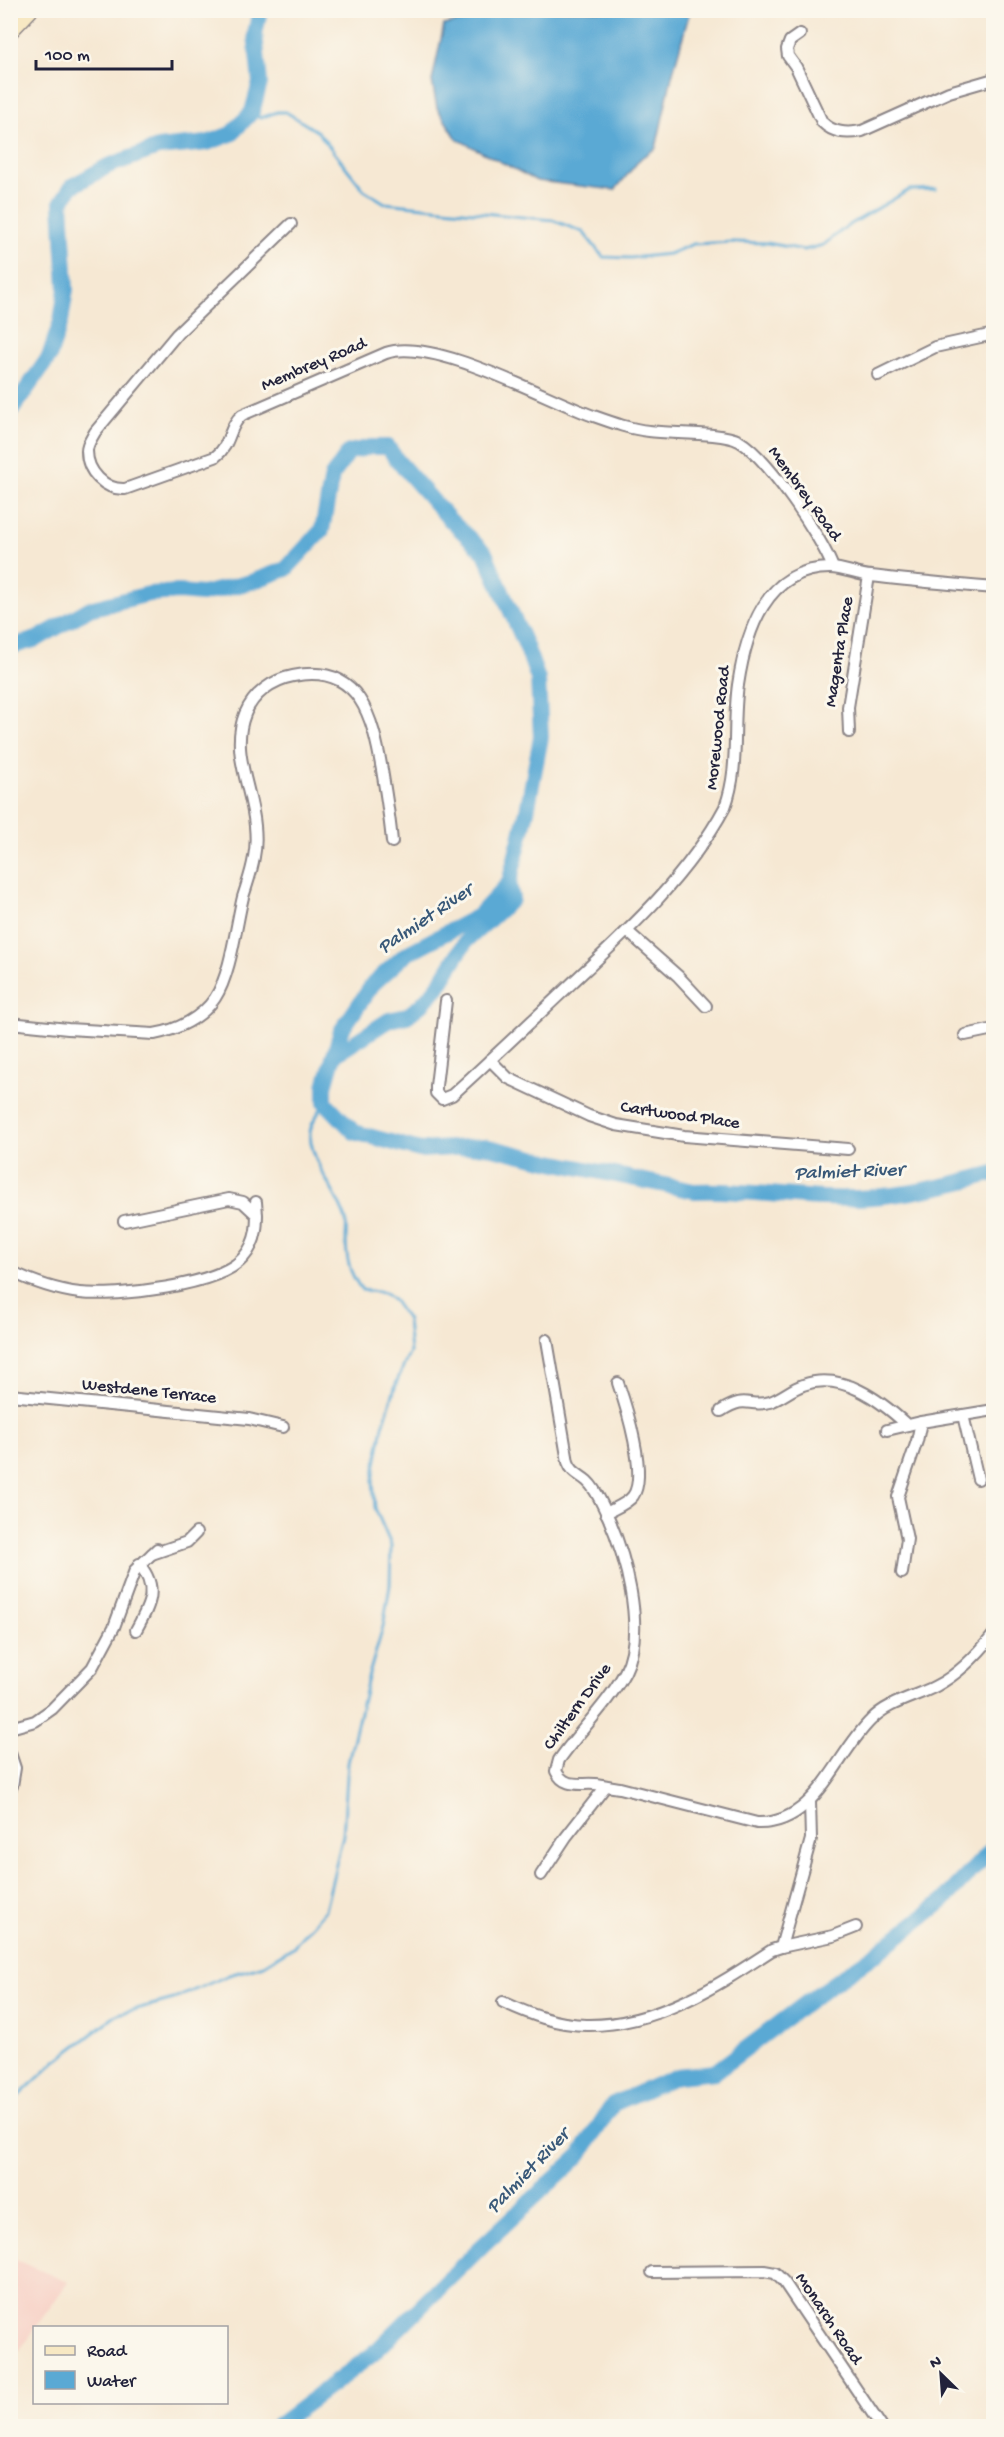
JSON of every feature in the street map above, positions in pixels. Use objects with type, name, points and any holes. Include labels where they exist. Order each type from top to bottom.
[{"type":"street","points":[[10,31],[30,10]]},
{"type":"street","points":[[800,34],[790,41],[787,49],[788,56],[801,76],[822,122],[828,128],[838,132],[850,134],[862,131],[949,92],[993,79]]},
{"type":"street","name":"Membrey Road","points":[[291,224],[177,334],[95,432],[88,443],[89,460],[98,479],[117,489],[125,489],[215,457],[223,451],[234,425],[242,415],[386,352],[406,349],[447,358],[484,370],[588,414],[634,429],[718,436],[738,440],[751,451],[799,509],[820,539],[833,568]]},
{"type":"street","points":[[878,375],[935,347],[993,334]]},
{"type":"street","name":"Morewood Road","points":[[446,1001],[436,1086],[438,1097],[442,1099],[452,1095],[650,910],[675,879],[725,807],[730,794],[735,763],[738,686],[743,659],[765,602],[776,588],[802,571],[833,568],[868,576],[993,588]]},
{"type":"street","name":"Magenta Place","points":[[849,732],[848,707],[868,576]]},
{"type":"street","points":[[10,1023],[154,1034],[165,1032],[191,1020],[214,999],[225,972],[254,857],[255,820],[241,759],[241,726],[251,702],[271,684],[300,674],[321,675],[340,681],[358,696],[369,714],[375,732],[392,842]]},
{"type":"street","points":[[627,931],[706,1006]]},
{"type":"street","points":[[965,1035],[993,1029]]},
{"type":"street","name":"Cartwood Place","points":[[490,1060],[508,1078],[590,1116],[616,1125],[684,1136],[848,1149]]},
{"type":"street","points":[[124,1221],[229,1199],[243,1202],[257,1215]]},
{"type":"street","points":[[10,1271],[54,1289],[95,1294],[134,1292],[212,1277],[230,1270],[245,1256],[257,1230],[256,1202]]},
{"type":"street","name":"Chiltern Drive","points":[[548,1340],[568,1462],[573,1472],[591,1486],[606,1513],[618,1543],[627,1577],[635,1628],[634,1647],[620,1681],[559,1760],[556,1771],[560,1778],[570,1784],[606,1786],[757,1823],[788,1818],[810,1801],[872,1718],[890,1706],[948,1678],[976,1654],[993,1634]]},
{"type":"street","points":[[721,1411],[741,1401],[765,1403],[780,1398],[802,1385],[824,1381],[867,1394],[885,1405],[906,1425]]},
{"type":"street","points":[[606,1513],[631,1498],[637,1489],[638,1480],[634,1432],[618,1383]]},
{"type":"street","name":"Westdene Terrace","points":[[10,1395],[249,1419],[283,1427]]},
{"type":"street","points":[[887,1430],[993,1410]]},
{"type":"street","points":[[963,1415],[978,1479]]},
{"type":"street","points":[[902,1573],[907,1539],[898,1497],[911,1462],[921,1422]]},
{"type":"street","points":[[10,1728],[27,1724],[44,1715],[92,1668],[109,1638],[123,1605],[128,1584],[139,1564],[154,1551],[187,1542],[196,1533]]},
{"type":"street","points":[[136,1630],[151,1602],[148,1579],[139,1564]]},
{"type":"street","points":[[10,1753],[15,1768],[12,1786]]},
{"type":"street","points":[[541,1875],[606,1786]]},
{"type":"street","points":[[781,1947],[811,1839],[810,1801]]},
{"type":"street","points":[[503,2002],[525,2012],[569,2024],[616,2022],[687,2001],[720,1984],[772,1950],[833,1936],[856,1927]]},
{"type":"street","name":"Monarch Road","points":[[652,2272],[764,2271],[775,2273],[784,2282],[881,2427]]},
{"type":"shaded area","points":[[11,2258],[68,2282],[37,2326],[33,2326],[33,2331],[11,2362]]},
{"type":"water","points":[[516,10],[690,11],[672,76],[656,148],[641,158],[615,190],[537,181],[457,139],[437,108],[432,81],[444,25]]},
{"type":"waterway","name":"Palmiet River","points":[[10,413],[49,357],[61,321],[66,289],[61,203],[72,186],[108,166],[158,148],[207,143],[231,134],[252,112],[260,83],[255,34],[260,10]]},
{"type":"waterway","points":[[252,112],[260,118],[277,112],[286,112],[318,132],[364,190],[385,203],[552,220],[583,232],[603,257],[630,258],[669,254],[693,244],[733,242],[767,243],[804,250],[823,245],[846,227],[909,190],[936,189]]},
{"type":"waterway","name":"Palmiet River","points":[[10,647],[37,639],[89,609],[149,594],[179,592],[202,594],[251,582],[286,569],[322,530],[332,476],[349,452],[371,447],[388,447],[450,520],[485,553],[538,679],[541,737],[527,811],[509,883],[478,916],[406,954],[373,984],[341,1031],[325,1086],[325,1102],[354,1132],[420,1150],[484,1146],[694,1191],[865,1198],[930,1189],[994,1173]]},
{"type":"waterway","points":[[333,1056],[389,1020],[407,1016],[421,1005],[437,988],[466,941],[512,899],[509,883]]},
{"type":"waterway","points":[[10,2104],[56,2061],[118,2014],[174,1999],[229,1975],[264,1965],[293,1947],[325,1910],[343,1835],[348,1763],[368,1678],[383,1627],[390,1585],[391,1545],[375,1508],[373,1480],[383,1426],[397,1381],[410,1352],[407,1320],[394,1301],[384,1293],[362,1290],[349,1266],[346,1220],[315,1158],[310,1135],[313,1123],[325,1102]]},
{"type":"waterway","name":"Palmiet River","points":[[277,2426],[373,2354],[482,2246],[580,2155],[613,2104],[677,2076],[715,2072],[822,1991],[877,1953],[943,1901],[994,1847]]}]
